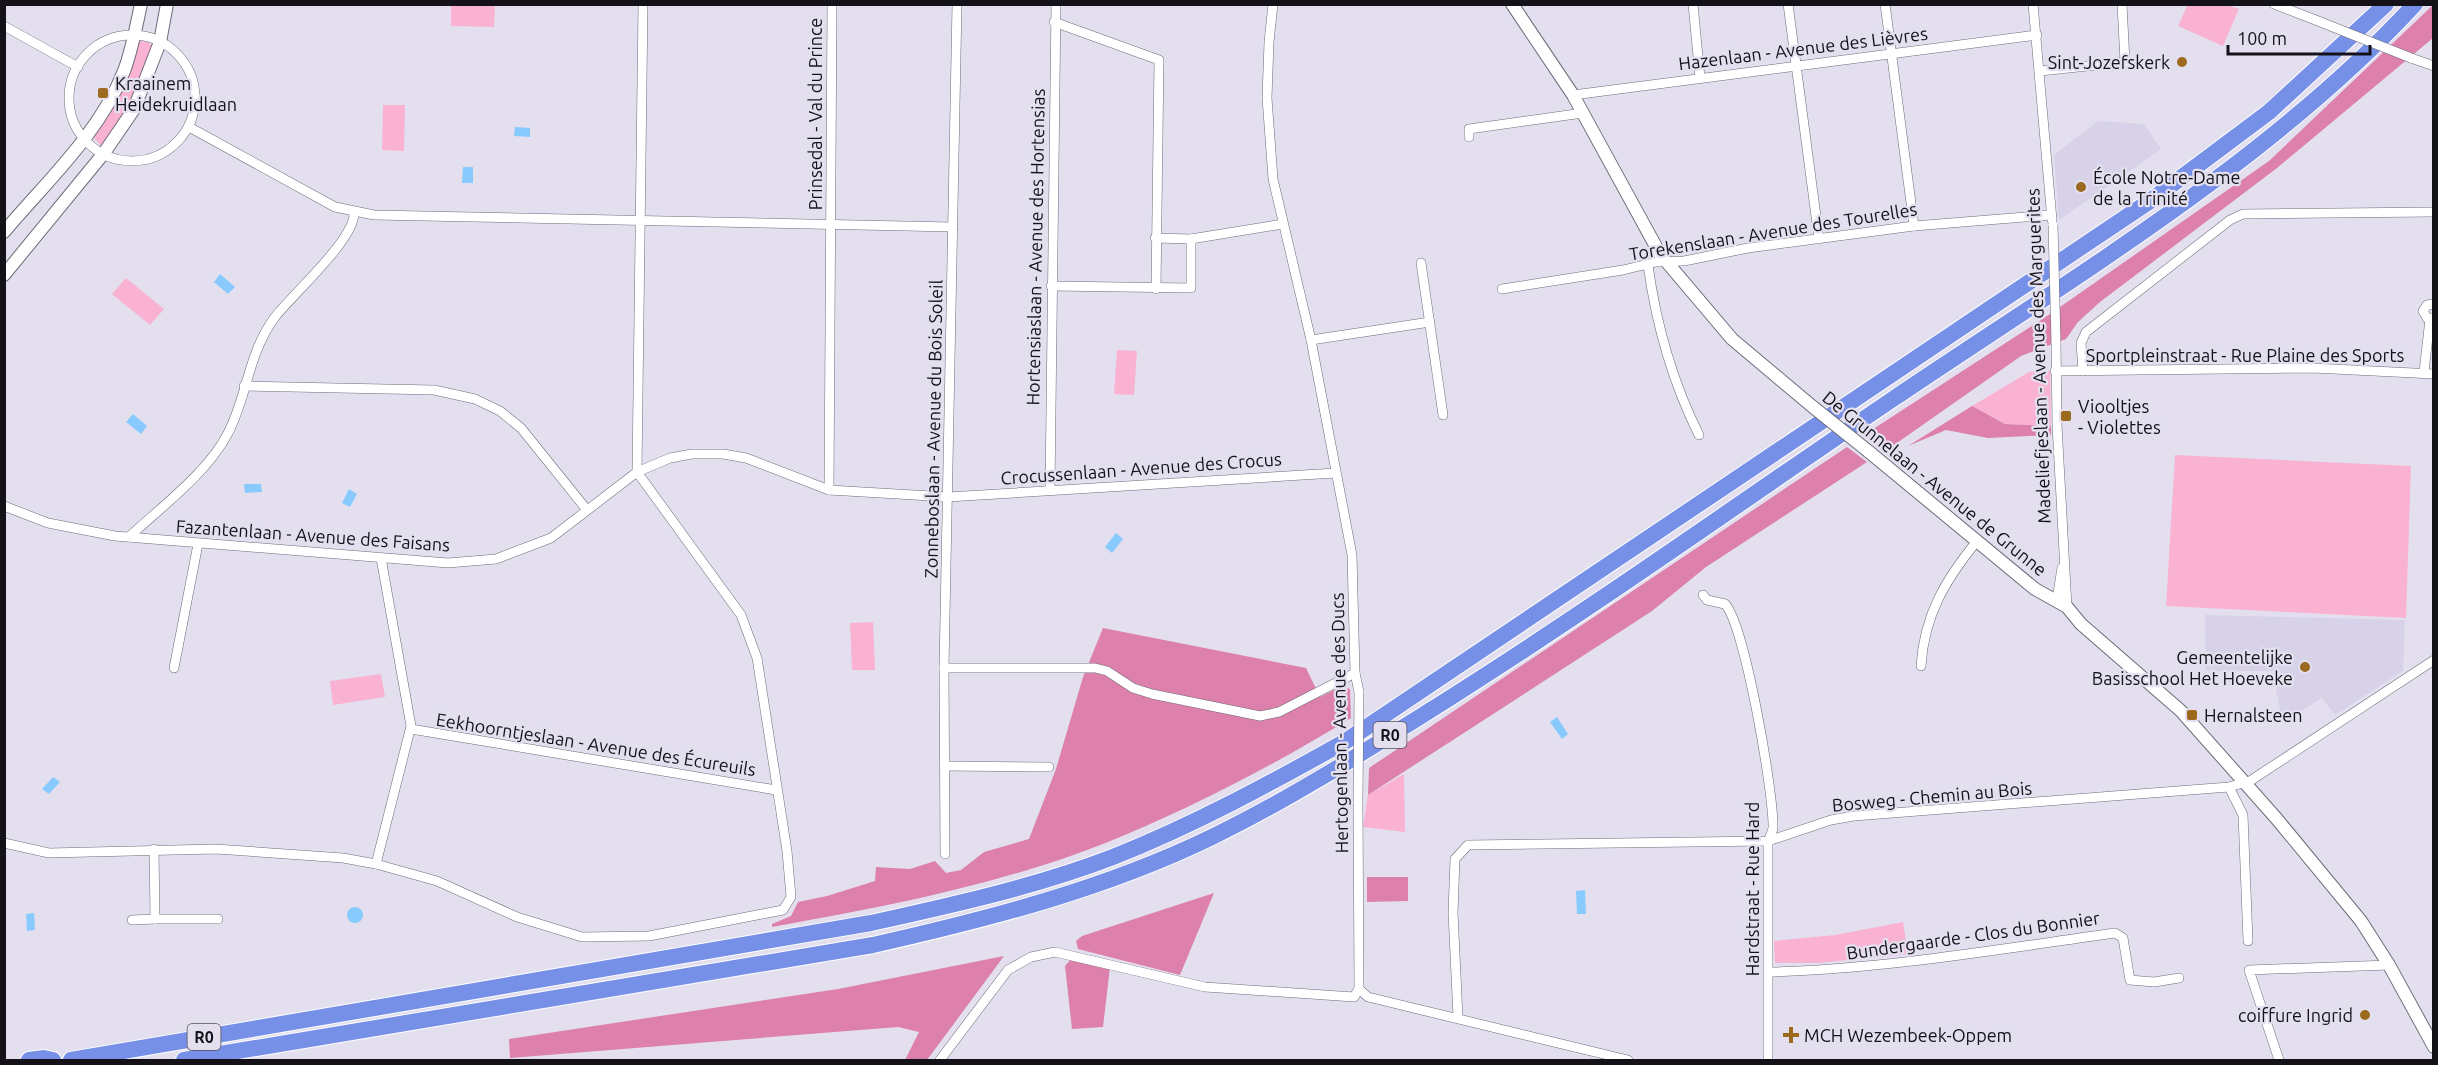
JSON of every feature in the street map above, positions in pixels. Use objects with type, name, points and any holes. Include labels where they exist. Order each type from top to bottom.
[{"type":"highway","name":"R0","points":[[71,1060],[871,923],[1001,892],[1112,857],[1153,840],[1270,784],[1346,741],[1984,313],[2206,161],[2269,112],[2386,4]]},
{"type":"highway","name":"R0","points":[[184,1060],[873,945],[964,925],[1055,897],[1132,871],[1210,838],[1342,766],[1504,663],[2161,218],[2282,128],[2340,77],[2415,4]]},
{"type":"highway","points":[[29,1060],[44,1058],[53,1060]]},
{"type":"street","points":[[4,232],[84,138],[118,85],[141,4]]},
{"type":"street","points":[[4,275],[104,153],[134,109],[160,42],[168,4]]},
{"type":"street","points":[[4,843],[49,853],[154,849],[274,852],[376,864],[437,881],[517,917],[582,938],[649,936],[783,910],[791,897],[787,851],[757,658],[741,615],[637,472],[643,4]]},
{"type":"street","name":"Prinsedal - Val du Prince","points":[[829,490],[832,4]]},
{"type":"street","name":"Zonneboslaan - Avenue du Bois Soleil","points":[[945,854],[944,668],[957,4]]},
{"type":"street","name":"Hortensiaslaan - Avenue des Hortensias","points":[[1050,490],[1056,4]]},
{"type":"street","name":"Hertogenlaan - Avenue des Ducs","points":[[1273,4],[1269,42],[1268,133],[1273,178],[1311,340],[1352,555],[1355,673],[1359,692],[1359,989]]},
{"type":"street","name":"De Grunnelaan - Avenue de Grunne","points":[[1512,4],[1573,95],[1667,263],[1732,339],[2035,590],[2062,603],[2081,624],[2181,711],[2361,921],[2389,964],[2433,1047]]},
{"type":"street","points":[[1693,4],[1700,78]]},
{"type":"street","points":[[1788,4],[1819,239]]},
{"type":"street","points":[[1885,4],[1914,226]]},
{"type":"street","name":"Madeliefjeslaan - Avenue des Marguerites","points":[[2033,4],[2050,215],[2053,225],[2062,603]]},
{"type":"street","points":[[2040,71],[2125,62],[2122,4]]},
{"type":"street","points":[[2274,4],[2433,66]]},
{"type":"street","points":[[1054,22],[1159,60],[1156,289]]},
{"type":"street","points":[[4,26],[78,67]]},
{"type":"street","points":[[134,35],[160,42],[178,53],[190,71],[195,86],[195,106],[189,127],[183,137],[166,151],[149,159],[120,159],[104,153],[84,138],[72,116],[69,101],[70,88],[78,67],[96,46],[110,39],[134,35]]},
{"type":"street","name":"Hazenlaan - Avenue des Lièvres","points":[[1573,95],[2037,36]]},
{"type":"street","points":[[1469,137],[1469,129],[1583,113]]},
{"type":"street","points":[[189,127],[315,197],[354,213],[394,217],[953,227]]},
{"type":"street","points":[[2083,371],[2081,343],[2086,332],[2230,220],[2243,214],[2433,212]]},
{"type":"street","points":[[129,537],[218,451],[233,423],[262,336],[349,233],[354,222],[354,213]]},
{"type":"street","name":"Torekenslaan - Avenue des Tourelles","points":[[1502,289],[1914,226],[2050,215]]},
{"type":"street","points":[[1155,238],[1191,239],[1283,224]]},
{"type":"street","points":[[1051,286],[1191,288],[1191,239]]},
{"type":"street","points":[[1421,263],[1443,415]]},
{"type":"street","points":[[1648,265],[1668,352],[1684,406],[1699,435]]},
{"type":"street","points":[[2429,373],[2432,319],[2424,316],[2423,311],[2427,305],[2433,304]]},
{"type":"street","points":[[1311,340],[1430,322]]},
{"type":"street","name":"Sportpleinstraat - Rue Plaine des Sports","points":[[2055,371],[2313,368],[2429,373]]},
{"type":"street","points":[[244,386],[434,390],[475,399],[500,411],[521,428],[587,510]]},
{"type":"street","name":"Fazantenlaan - Avenue des Faisans","points":[[4,506],[48,523],[129,537],[448,563],[496,559],[550,538],[637,472],[678,456],[723,454],[746,458],[829,490],[948,497]]},
{"type":"street","name":"Crocussenlaan - Avenue des Crocus","points":[[948,497],[1336,472]]},
{"type":"street","points":[[1921,666],[1923,641],[1937,597],[1952,571],[1977,541]]},
{"type":"street","points":[[174,668],[198,544]]},
{"type":"street","points":[[376,864],[411,729],[381,558]]},
{"type":"street","name":"Hardstraat - Rue Hard","points":[[1703,595],[1707,600],[1725,604],[1731,613],[1750,680],[1771,806],[1773,830],[1768,841],[1768,1060]]},
{"type":"street","name":"Bosweg - Chemin au Bois","points":[[1458,1017],[1453,913],[1455,859],[1468,844],[1768,841],[1832,820],[1854,816],[2229,787],[2238,782],[2245,783],[2433,660]]},
{"type":"street","points":[[944,668],[1080,668],[1107,671],[1133,688],[1152,694],[1260,716],[1280,712],[1355,673]]},
{"type":"street","name":"Eekhoorntjeslaan - Avenue des Écureuils","points":[[411,729],[776,790]]},
{"type":"street","points":[[945,766],[1049,767]]},
{"type":"street","points":[[2229,787],[2243,816],[2248,941]]},
{"type":"street","points":[[154,849],[155,919]]},
{"type":"street","points":[[132,920],[218,919]]},
{"type":"street","name":"Bundergaarde - Clos du Bonnier","points":[[1769,972],[1826,971],[2115,933],[2123,938],[2130,980],[2154,982],[2180,978]]},
{"type":"street","points":[[940,1060],[1008,970],[1042,954],[1071,954],[1205,987],[1354,997],[1359,989],[1368,997],[1628,1060]]},
{"type":"street","points":[[2278,1060],[2249,970],[2389,964]]},
{"type":"shaded area","points":[[2188,4],[2228,5],[2239,9],[2223,46],[2178,26]]},
{"type":"shaded area","points":[[451,5],[495,5],[494,27],[451,26]]},
{"type":"shaded area","points":[[2433,5],[2433,38],[2277,168],[2100,302],[2078,322],[2066,339],[2021,356],[1884,452],[1864,435],[2050,314],[2269,161]]},
{"type":"shaded area","points":[[141,41],[148,42],[152,46],[140,92],[104,145],[100,145],[93,136],[136,44]]},
{"type":"shaded area","points":[[383,105],[405,105],[404,151],[382,150]]},
{"type":"shaded area","name":"École Notre-Dame de la Trinité","points":[[2098,121],[2144,124],[2161,149],[2059,220],[2054,155]]},
{"type":"shaded area","points":[[126,278],[164,309],[150,325],[112,294]]},
{"type":"shaded area","points":[[1117,350],[1137,351],[1134,395],[1114,394]]},
{"type":"shaded area","points":[[2050,371],[2051,426],[2005,424],[1972,406],[2029,372]]},
{"type":"shaded area","points":[[1972,406],[2005,424],[2051,426],[2051,435],[1988,438],[1946,430],[1908,446]]},
{"type":"shaded area","points":[[1847,447],[1867,462],[1706,567],[1652,611],[1368,795],[1369,768]]},
{"type":"shaded area","points":[[2175,455],[2411,466],[2406,618],[2166,606]]},
{"type":"shaded area","name":"Gemeentelijke Basisschool Het Hoeveke","points":[[2205,615],[2405,620],[2403,671],[2335,715],[2322,698],[2282,723],[2273,671],[2206,671]]},
{"type":"shaded area","points":[[873,622],[875,670],[852,670],[850,623]]},
{"type":"shaded area","points":[[1103,628],[1306,668],[1320,697],[1342,686],[1350,689],[1351,718],[1199,802],[1135,831],[1063,859],[940,893],[772,927],[772,924],[791,916],[798,902],[827,896],[875,881],[876,867],[910,869],[935,861],[946,873],[961,870],[984,852],[1029,839],[1056,769],[1083,677]]},
{"type":"shaded area","points":[[381,674],[385,697],[333,705],[330,681]]},
{"type":"shaded area","points":[[1404,774],[1405,832],[1363,827],[1368,795]]},
{"type":"shaded area","points":[[1367,877],[1408,877],[1408,901],[1367,902]]},
{"type":"shaded area","points":[[1214,893],[1180,975],[1078,949],[1076,941],[1082,936]]},
{"type":"shaded area","points":[[1903,922],[1908,954],[1818,963],[1775,963],[1774,941],[1835,935]]},
{"type":"shaded area","points":[[1004,956],[927,1060],[905,1060],[919,1032],[898,1027],[510,1058],[509,1039],[838,989]]},
{"type":"shaded area","points":[[1072,958],[1110,967],[1103,1027],[1072,1029],[1065,966]]},
{"type":"water","points":[[515,127],[530,128],[530,137],[514,136]]},
{"type":"water","points":[[463,167],[473,167],[473,183],[462,183]]},
{"type":"water","points":[[220,274],[235,287],[228,294],[214,282]]},
{"type":"water","points":[[133,414],[147,426],[141,434],[126,422]]},
{"type":"water","points":[[244,484],[261,484],[262,492],[245,493]]},
{"type":"water","points":[[349,489],[357,494],[350,507],[342,503]]},
{"type":"water","points":[[1116,533],[1123,539],[1112,553],[1105,547]]},
{"type":"water","points":[[1557,717],[1568,734],[1562,739],[1550,722]]},
{"type":"water","points":[[53,777],[60,782],[49,794],[42,789]]},
{"type":"water","points":[[1585,890],[1586,914],[1577,914],[1576,891]]},
{"type":"water","points":[[355,907],[361,909],[363,915],[361,921],[355,923],[349,921],[347,915],[349,909]]},
{"type":"water","points":[[34,913],[35,930],[27,931],[26,914]]},
{"type":"place","name":"Sint-Jozefskerk","points":[[2182,62]]},
{"type":"place","name":"Kraainem Heidekruidlaan","points":[[103,93]]},
{"type":"place","name":"École Notre-Dame de la Trinité","points":[[2081,187]]},
{"type":"place","name":"Viooltjes - Violettes","points":[[2066,416]]},
{"type":"place","name":"Gemeentelijke Basisschool Het Hoeveke","points":[[2305,667]]},
{"type":"place","name":"Hernalsteen","points":[[2192,715]]},
{"type":"place","name":"coiffure Ingrid","points":[[2365,1015]]},
{"type":"place","name":"MCH Wezembeek-Oppem","points":[[1791,1035]]}]
